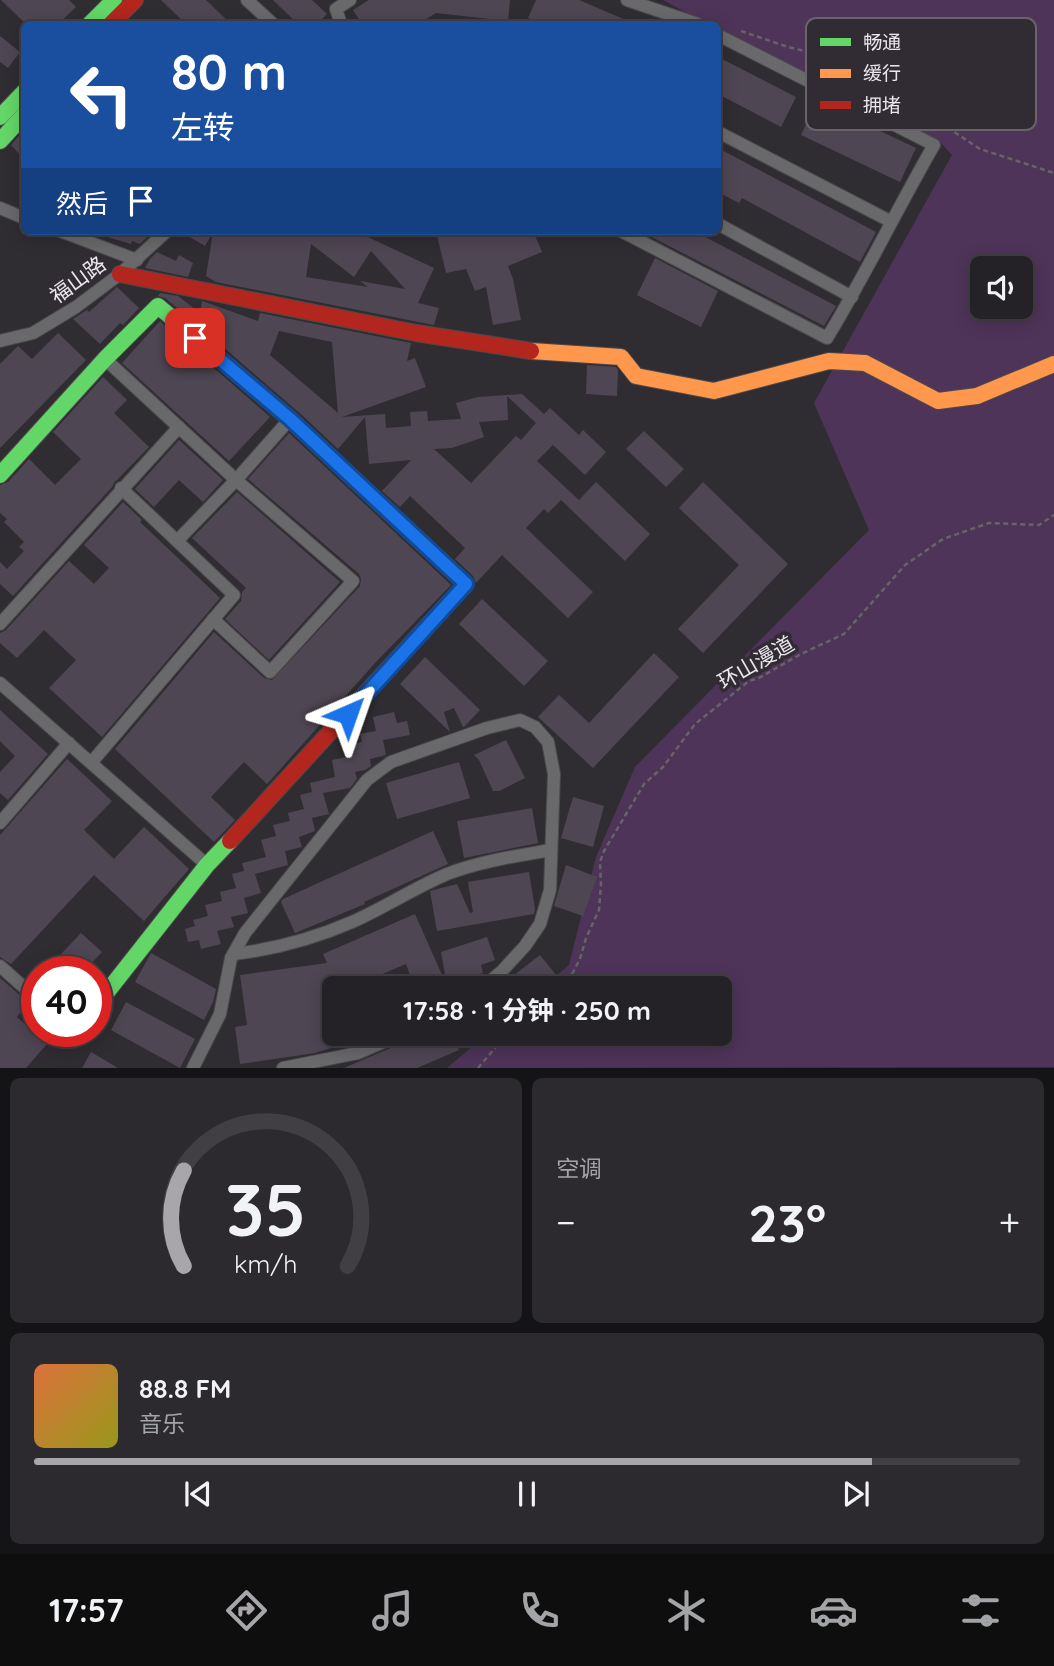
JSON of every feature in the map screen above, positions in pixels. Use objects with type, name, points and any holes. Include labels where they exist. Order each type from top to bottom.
[{"type":"street","points":[[93,21],[114,0]]},
{"type":"street","points":[[114,21],[135,0]]},
{"type":"street","points":[[247,0],[270,21]]},
{"type":"street","points":[[340,21],[336,9],[350,0]]},
{"type":"street","points":[[627,0],[684,21]]},
{"type":"street","points":[[721,36],[806,79]]},
{"type":"street","points":[[0,117],[21,95]]},
{"type":"street","points":[[0,141],[21,119]]},
{"type":"street","points":[[629,235],[827,338],[852,297],[933,145],[904,130]]},
{"type":"street","points":[[721,134],[891,221]]},
{"type":"street","points":[[0,208],[21,217]]},
{"type":"street","points":[[721,226],[852,297]]},
{"type":"street","points":[[71,235],[137,260]]},
{"type":"street","name":"福山路","points":[[0,341],[33,333],[76,307],[137,260],[163,235]]},
{"type":"street","points":[[120,274],[428,335],[518,350],[621,356],[636,376],[714,391],[829,360],[865,363],[938,401],[977,396],[1054,363]]},
{"type":"street","points":[[0,475],[104,359],[158,306],[290,419],[466,584],[207,865],[112,986]]},
{"type":"street","points":[[104,359],[236,480],[353,581],[270,672],[213,619]]},
{"type":"street","points":[[177,541],[290,419]]},
{"type":"street","points":[[0,624],[179,427]]},
{"type":"street","points":[[91,762],[234,595],[121,488]]},
{"type":"street","points":[[0,683],[207,865]]},
{"type":"street","points":[[193,1068],[220,1014],[233,954],[245,933],[367,780],[391,762],[520,720],[535,727],[548,742],[554,774],[555,807],[550,890],[540,924],[525,946],[496,976]]},
{"type":"street","points":[[0,823],[69,743]]},
{"type":"street","points":[[233,954],[264,951],[298,943],[353,921],[449,873],[551,850]]},
{"type":"street","points":[[0,966],[21,985]]},
{"type":"street","points":[[283,1068],[358,1052],[373,1046]]},
{"type":"path","points":[[737,29],[806,51]]},
{"type":"path","points":[[951,130],[980,149],[1054,173]]},
{"type":"path","name":"环山漫道","points":[[571,976],[599,910],[600,862],[604,851],[644,784],[663,767],[695,724],[749,681],[844,634],[905,565],[934,545],[989,523],[1039,525],[1054,515]]},
{"type":"path","points":[[478,1068],[497,1046]]},
{"type":"shaded area","points":[[663,0],[1054,0],[1054,1067],[447,1068],[473,1046],[732,1046],[732,976],[556,976],[569,965],[596,857],[635,767],[869,530],[814,403],[952,155],[941,143],[915,130],[1036,130],[1036,18],[806,18],[806,75],[721,32],[721,21],[702,21]]},
{"type":"building","points":[[1,0],[69,0],[76,7],[61,21],[23,21]]},
{"type":"building","points":[[161,0],[206,0],[228,21],[183,21]]},
{"type":"building","points":[[273,0],[312,0],[327,14],[320,21],[295,21]]},
{"type":"building","points":[[369,0],[510,0],[508,21],[436,13],[423,21],[360,21],[353,10]]},
{"type":"building","points":[[536,0],[579,0],[628,21],[536,21],[528,18]]},
{"type":"building","points":[[0,36],[20,52],[8,68],[0,62]]},
{"type":"building","points":[[721,59],[796,97],[781,127],[721,96]]},
{"type":"building","points":[[806,124],[806,130],[878,130],[916,148],[900,182],[801,135]]},
{"type":"building","points":[[21,133],[21,156],[11,145]]},
{"type":"building","points":[[721,150],[876,232],[860,262],[742,198],[739,203],[721,194]]},
{"type":"building","points":[[100,235],[147,237],[140,244],[132,241],[131,244]]},
{"type":"building","points":[[186,235],[211,235],[205,246]]},
{"type":"building","points":[[213,235],[364,235],[434,268],[418,303],[439,308],[434,325],[216,282],[206,276]],"holes":[[[311,244],[354,277],[371,251],[405,289],[360,281],[368,287],[306,277]]]},
{"type":"building","points":[[437,235],[535,235],[542,252],[508,266],[521,320],[493,325],[486,287],[475,291],[466,269],[446,273]]},
{"type":"building","points":[[648,235],[702,235],[836,306],[824,326]]},
{"type":"building","points":[[157,252],[176,261],[179,255],[193,263],[188,277],[145,268]]},
{"type":"building","points":[[655,258],[718,291],[701,327],[637,295]]},
{"type":"building","points":[[117,287],[139,308],[100,344],[73,319],[87,310],[89,312]]},
{"type":"building","points":[[160,293],[178,296],[200,313],[202,301],[258,321],[260,313],[411,343],[407,361],[415,358],[426,387],[342,417],[385,414],[386,428],[411,426],[410,412],[427,411],[428,421],[461,419],[456,403],[478,397],[522,394],[544,414],[550,408],[579,435],[583,430],[606,452],[585,475],[553,445],[537,461],[579,500],[596,482],[650,534],[625,561],[561,500],[548,513],[544,509],[526,528],[593,592],[568,618],[502,555],[476,583],[473,576],[455,559],[465,548],[410,496],[400,507],[382,491],[411,460],[369,464],[365,417],[338,449],[222,346],[165,298],[158,296]],"holes":[[[279,331],[332,342],[338,413],[270,355]],[[507,396],[536,423],[521,440],[516,436],[471,483],[434,449],[452,448],[484,437],[479,422],[508,420]]]},
{"type":"building","points":[[160,321],[270,417],[229,461],[122,363]]},
{"type":"building","points":[[58,333],[86,360],[0,448],[0,364],[18,346],[32,359]]},
{"type":"building","points":[[587,365],[616,367],[617,396],[586,394]]},
{"type":"building","points":[[103,377],[127,400],[114,413],[149,447],[13,596],[0,584],[0,562],[7,569],[24,551],[19,547],[24,542],[4,522],[7,519],[0,513],[0,485],[8,482],[29,459],[55,485],[81,459],[53,432]]},
{"type":"building","points":[[644,431],[684,469],[666,487],[626,449]]},
{"type":"building","points":[[289,433],[451,585],[376,662],[267,784],[244,762],[211,797],[235,820],[214,842],[115,749],[214,632],[264,678],[272,680],[360,586],[359,574],[248,479]]},
{"type":"building","points":[[179,440],[223,480],[203,502],[179,480],[154,507],[135,489]]},
{"type":"building","points":[[703,482],[788,564],[703,653],[678,629],[739,565],[679,508]]},
{"type":"building","points":[[237,492],[340,582],[269,660],[225,619],[241,601],[242,592],[246,588],[192,538]]},
{"type":"building","points":[[123,502],[142,520],[140,522],[220,598],[102,737],[49,688],[76,660],[44,630],[17,658],[0,643],[0,633],[6,630],[69,561],[94,584],[109,568],[84,545]]},
{"type":"building","points":[[482,599],[548,661],[524,686],[459,624]]},
{"type":"building","points":[[654,653],[679,677],[593,768],[538,717],[559,695],[589,723]]},
{"type":"building","points":[[425,657],[480,710],[464,727],[454,708],[444,712],[450,732],[400,684]]},
{"type":"building","points":[[0,710],[48,754],[8,800],[0,793],[0,772],[15,756],[0,741]]},
{"type":"building","points":[[394,712],[397,723],[407,721],[410,735],[383,740],[386,755],[370,759],[371,766],[355,772],[357,779],[350,788],[323,793],[329,814],[312,818],[315,831],[299,837],[302,847],[285,851],[288,865],[255,874],[261,893],[244,898],[248,913],[231,917],[234,927],[217,931],[221,944],[201,949],[199,940],[188,942],[185,929],[195,926],[193,920],[208,916],[205,905],[222,901],[220,892],[236,888],[232,874],[244,871],[242,863],[266,857],[261,840],[276,836],[273,825],[290,821],[288,813],[304,809],[300,795],[312,792],[310,783],[335,777],[332,760],[347,757],[344,746],[362,742],[360,734],[376,731],[373,717]]},
{"type":"building","points":[[506,740],[525,778],[499,791],[493,791],[474,755]]},
{"type":"building","points":[[67,759],[112,801],[84,830],[114,859],[144,827],[189,869],[144,921],[94,875],[11,964],[0,957],[0,835]]},
{"type":"building","points":[[459,762],[470,798],[397,819],[386,783]]},
{"type":"building","points":[[573,797],[604,806],[593,847],[561,838]]},
{"type":"building","points":[[532,808],[538,843],[464,858],[457,821]]},
{"type":"building","points":[[433,831],[448,864],[364,902],[365,904],[295,933],[281,902],[283,899]]},
{"type":"building","points":[[566,865],[597,877],[583,916],[554,906]]},
{"type":"building","points":[[529,872],[534,914],[437,931],[430,891],[457,884],[470,913],[473,912],[468,882]]},
{"type":"building","points":[[415,914],[442,975],[445,974],[441,952],[487,937],[495,960],[481,965],[483,973],[474,976],[410,976],[406,964],[378,976],[322,976],[322,1046],[337,1046],[315,1053],[240,1064],[235,1027],[247,1025],[240,975],[327,963],[323,954]]},
{"type":"building","points":[[81,933],[102,952],[98,956],[59,956]]},
{"type":"building","points":[[151,953],[216,989],[204,1020],[135,982]]},
{"type":"building","points":[[540,955],[557,976],[513,976]]},
{"type":"building","points":[[0,978],[21,996],[21,1012],[17,1017],[21,1021],[21,1047],[44,1047],[26,1068],[0,1068]]},
{"type":"building","points":[[126,1002],[195,1039],[180,1068],[112,1028]]},
{"type":"building","points":[[395,1046],[457,1046],[459,1050],[417,1068],[344,1068]]},
{"type":"building","points":[[91,1052],[118,1068],[82,1068]]},
{"type":"traffic: fast","points":[[93,21],[114,0]]},
{"type":"traffic: fast","points":[[0,117],[21,95]]},
{"type":"traffic: fast","points":[[0,141],[21,118]]},
{"type":"traffic: fast","points":[[0,475],[105,359],[158,306],[290,419],[390,513]]},
{"type":"traffic: fast","points":[[112,986],[207,865],[230,841]]},
{"type":"traffic: slow","points":[[531,351],[621,357],[636,376],[714,391],[829,361],[865,363],[938,401],[977,396],[1054,364]]},
{"type":"traffic: jam","points":[[114,21],[135,0]]},
{"type":"traffic: jam","points":[[120,274],[416,333],[531,351]]},
{"type":"traffic: jam","points":[[230,841],[466,584],[390,513]]},
{"type":"route","points":[[195,338],[290,419],[466,584],[348,714]]}]
